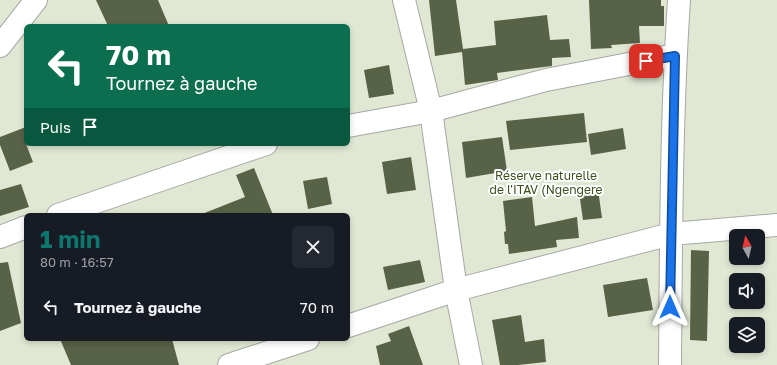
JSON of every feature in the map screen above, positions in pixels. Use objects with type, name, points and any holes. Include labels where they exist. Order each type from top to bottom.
[{"type":"street","points":[[0,46],[36,0]]},
{"type":"street","points":[[404,0],[431,111],[456,290],[471,365]]},
{"type":"street","points":[[670,365],[675,56],[679,0]]},
{"type":"street","points":[[350,126],[431,111],[546,80],[675,56]]},
{"type":"street","points":[[64,213],[260,146]]},
{"type":"street","points":[[350,325],[456,290],[671,234],[777,225]]},
{"type":"street","points":[[0,238],[24,228]]},
{"type":"street","points":[[229,365],[302,341]]},
{"type":"green space","name":"Réserve naturelle de l'ITAV (Ngengere","points":[[0,0],[777,0],[777,365],[0,365]]},
{"type":"building","points":[[96,0],[158,0],[168,24],[107,24]]},
{"type":"building","points":[[429,0],[456,0],[463,49],[496,45],[494,21],[547,15],[550,40],[569,39],[571,57],[552,58],[552,66],[497,73],[498,80],[465,85],[462,52],[435,56]]},
{"type":"building","points":[[589,0],[661,0],[661,6],[664,6],[664,26],[639,26],[640,43],[611,45],[612,48],[591,49]]},
{"type":"building","points":[[389,65],[394,94],[369,98],[364,70]]},
{"type":"building","points":[[584,113],[587,142],[510,150],[506,121]]},
{"type":"building","points":[[24,128],[24,146],[27,146],[33,162],[10,171],[0,145],[0,137]]},
{"type":"building","points":[[623,128],[626,149],[591,155],[588,134]]},
{"type":"building","points":[[502,137],[507,171],[466,178],[462,142]]},
{"type":"building","points":[[411,157],[416,190],[387,194],[382,162]]},
{"type":"building","points":[[254,168],[272,213],[205,213],[245,197],[236,175]]},
{"type":"building","points":[[327,177],[332,204],[308,209],[303,181]]},
{"type":"building","points":[[21,184],[29,207],[0,216],[0,190]]},
{"type":"building","points":[[598,189],[602,218],[583,220],[579,192]]},
{"type":"building","points":[[532,197],[535,226],[577,217],[579,238],[556,240],[557,247],[509,254],[508,244],[505,244],[504,232],[506,231],[503,201]]},
{"type":"building","points":[[691,250],[709,251],[707,341],[690,340]]},
{"type":"building","points":[[420,260],[425,282],[388,290],[383,267]]},
{"type":"building","points":[[8,262],[21,323],[0,331],[0,263]]},
{"type":"building","points":[[647,278],[653,310],[608,317],[603,285]]},
{"type":"building","points":[[521,315],[525,342],[544,339],[546,362],[500,365],[492,320]]},
{"type":"building","points":[[409,326],[423,365],[380,365],[376,346],[391,341],[388,334]]},
{"type":"building","points":[[61,341],[173,341],[179,365],[71,365]]},
{"type":"route","points":[[646,61],[675,56],[670,307]]}]
